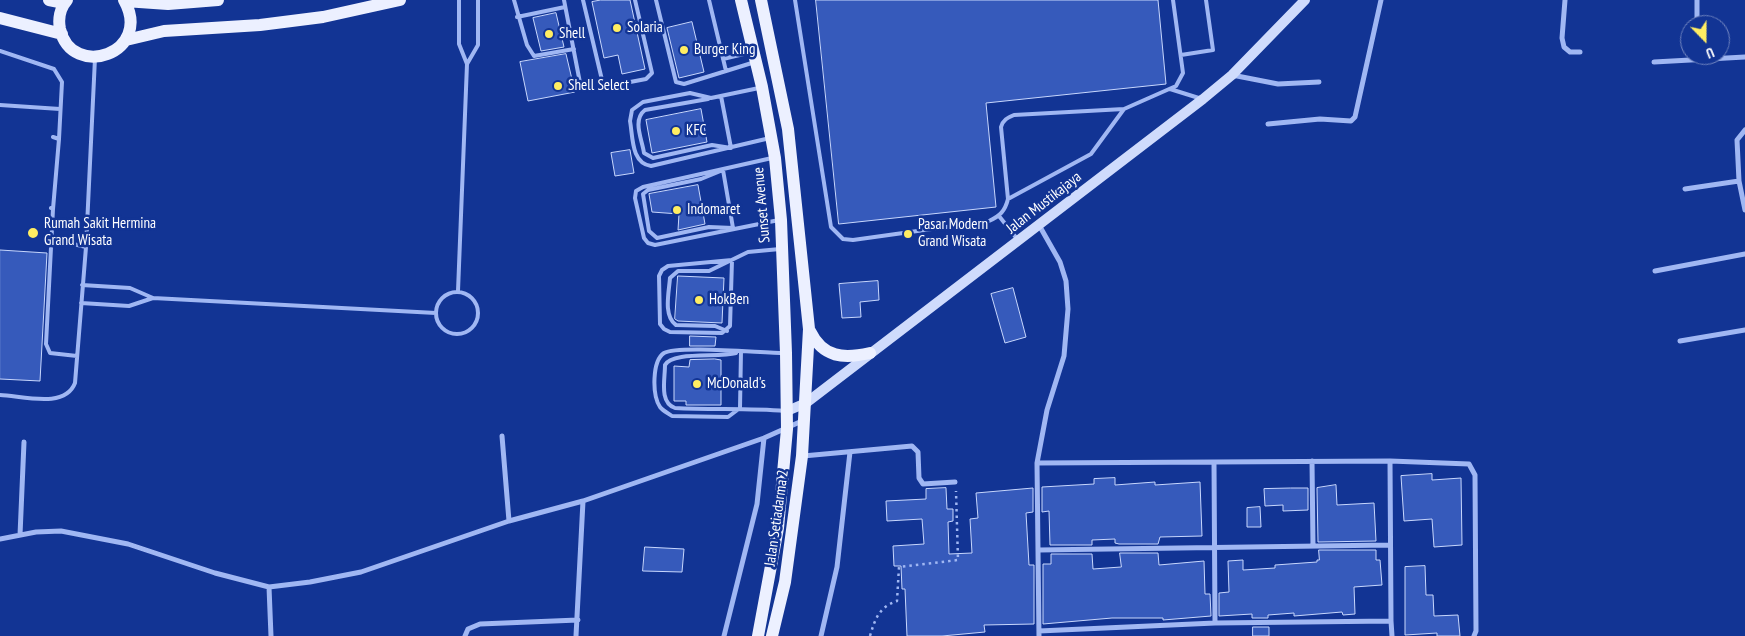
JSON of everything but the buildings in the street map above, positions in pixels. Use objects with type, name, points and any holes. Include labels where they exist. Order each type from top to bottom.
[{"type":"main road","points":[[49,0],[65,2],[59,19],[62,34],[75,51],[95,57],[112,53],[126,40],[164,31],[260,26],[323,17],[400,0]]},
{"type":"main road","points":[[126,40],[131,21],[124,0],[168,4],[216,0]]},
{"type":"main road","name":"Sunset Avenue","points":[[740,0],[762,87],[775,158],[781,220],[787,411]]},
{"type":"main road","points":[[762,0],[788,128],[809,329],[806,403]]},
{"type":"main road","name":"Jalan Mustikajaya","points":[[787,411],[806,403],[1019,242],[1203,99],[1232,75],[1305,0]]},
{"type":"main road","points":[[0,18],[62,34]]},
{"type":"main road","points":[[809,329],[817,345],[833,354],[852,357],[870,353]]},
{"type":"main road","name":"Jalan Setiadarma 2","points":[[772,636],[785,582],[802,456],[806,403]]},
{"type":"main road","name":"Jalan Setiadarma 2","points":[[758,636],[778,528],[787,411]]},
{"type":"street","points":[[1268,124],[1320,119],[1351,121],[1355,116],[1381,0]]},
{"type":"street","points":[[1565,0],[1562,38],[1564,48],[1570,52],[1580,52]]},
{"type":"street","points":[[1697,0],[1697,15]]},
{"type":"street","points":[[1730,57],[1745,57]]},
{"type":"street","points":[[1654,62],[1680,60]]},
{"type":"street","points":[[1232,75],[1278,84],[1319,82]]},
{"type":"street","points":[[1745,130],[1737,140],[1739,181],[1745,210]]},
{"type":"street","points":[[1685,189],[1739,181]]},
{"type":"street","points":[[1040,225],[1060,262],[1066,281],[1068,309],[1064,356],[1047,410],[1038,463],[1039,634],[1214,624],[1391,621]]},
{"type":"street","points":[[1655,271],[1745,254]]},
{"type":"street","points":[[1680,341],[1745,330]]},
{"type":"street","points":[[0,539],[61,531],[89,535],[128,544],[214,573],[269,587],[361,572],[509,521],[583,501],[764,438],[805,420]]},
{"type":"street","points":[[502,436],[509,521]]},
{"type":"street","points":[[724,636],[757,504],[764,438]]},
{"type":"street","points":[[20,535],[24,442]]},
{"type":"street","points":[[802,456],[912,446],[918,452],[919,478],[923,484],[955,482]]},
{"type":"street","points":[[821,636],[837,568],[850,452]]},
{"type":"street","points":[[1312,461],[1313,546]]},
{"type":"street","points":[[1038,463],[1390,461],[1462,462],[1469,464],[1475,475],[1476,621],[1474,636]]},
{"type":"street","points":[[1390,461],[1389,545],[1392,636]]},
{"type":"street","points":[[1214,463],[1214,624]]},
{"type":"street","points":[[576,636],[583,501]]},
{"type":"street","points":[[1039,550],[1389,545]]},
{"type":"street","points":[[269,587],[271,636]]},
{"type":"street","points":[[465,636],[468,630],[480,624],[578,620]]},
{"type":"lane","points":[[458,292],[467,64],[458,44],[459,0]]},
{"type":"lane","points":[[467,64],[478,45],[478,0]]},
{"type":"lane","points":[[514,0],[517,18],[527,45],[534,56],[574,49]]},
{"type":"lane","points":[[564,0],[582,88]]},
{"type":"lane","points":[[584,0],[602,80],[609,86],[646,79],[652,73],[636,0]]},
{"type":"lane","points":[[656,0],[676,82],[684,84],[726,71],[755,57]]},
{"type":"lane","points":[[709,0],[726,71]]},
{"type":"lane","points":[[795,0],[831,227],[843,239],[853,240],[989,221],[1000,216],[1006,208],[1008,199],[1001,127],[1007,118],[1014,115],[1124,109],[1170,89],[1182,79],[1183,73],[1173,0]]},
{"type":"lane","points":[[1181,55],[1213,50],[1206,0]]},
{"type":"lane","points":[[517,18],[565,7]]},
{"type":"lane","points":[[0,51],[54,69],[62,82],[52,208],[48,349],[54,354],[77,356]]},
{"type":"lane","points":[[0,394],[55,399],[65,396],[72,391],[75,382],[86,247],[95,57]]},
{"type":"lane","points":[[723,59],[755,57]]},
{"type":"lane","points":[[731,148],[712,145],[653,158],[644,153],[638,120],[640,114],[644,110],[762,87]]},
{"type":"lane","points":[[1170,89],[1203,99]]},
{"type":"lane","points":[[710,98],[690,93],[643,102],[636,106],[630,115],[630,121],[637,157],[640,162],[651,166],[772,138]]},
{"type":"lane","points":[[721,96],[731,148]]},
{"type":"lane","points":[[0,105],[60,109]]},
{"type":"lane","points":[[1008,199],[1091,154],[1124,109]]},
{"type":"lane","points":[[53,138],[59,138]]},
{"type":"lane","points":[[775,158],[642,187],[636,191],[635,198],[644,238],[648,243],[654,245],[781,220]]},
{"type":"lane","points":[[723,170],[733,228]]},
{"type":"lane","points":[[723,170],[701,180],[648,190],[643,194],[643,201],[649,231],[657,238],[709,227],[733,228]]},
{"type":"lane","points":[[1000,216],[1019,242]]},
{"type":"lane","points":[[52,239],[86,247]]},
{"type":"lane","points":[[727,331],[715,326],[676,325],[671,322],[668,316],[670,278],[678,271],[709,271],[748,252],[782,249]]},
{"type":"lane","points":[[732,260],[730,326],[727,331],[722,333],[670,332],[664,329],[660,324],[659,276],[662,270],[668,266],[732,260]]},
{"type":"lane","points":[[82,285],[130,288],[153,298],[436,313]]},
{"type":"lane","points":[[458,292],[470,295],[478,305],[479,318],[472,329],[461,335],[449,333],[439,325],[436,313],[439,302],[447,294],[458,292]]},
{"type":"lane","points":[[81,303],[129,306],[153,298]]},
{"type":"lane","points":[[741,351],[740,408],[728,418],[672,416],[659,406],[656,396],[655,364],[664,353],[674,349],[741,351],[786,353]]},
{"type":"lane","points":[[741,351],[724,357],[676,356],[667,360],[664,365],[665,400],[669,406],[675,408],[725,410],[740,408],[787,411]]},
{"type":"path","points":[[870,636],[877,614],[886,605],[897,601],[899,567],[958,560],[955,482]]},
{"type":"place","name":"Solaria","points":[[617,28]]},
{"type":"place","name":"Shell","points":[[549,34]]},
{"type":"place","name":"Burger King","points":[[684,50]]},
{"type":"place","name":"Shell Select","points":[[558,86]]},
{"type":"place","name":"KFC","points":[[676,131]]},
{"type":"place","name":"Indomaret","points":[[677,210]]},
{"type":"place","name":"Rumah Sakit Hermina Grand Wisata","points":[[33,233]]},
{"type":"place","name":"Pasar Modern Grand Wisata","points":[[908,234]]},
{"type":"place","name":"HokBen","points":[[699,300]]},
{"type":"place","name":"McDonald's","points":[[697,384]]}]
